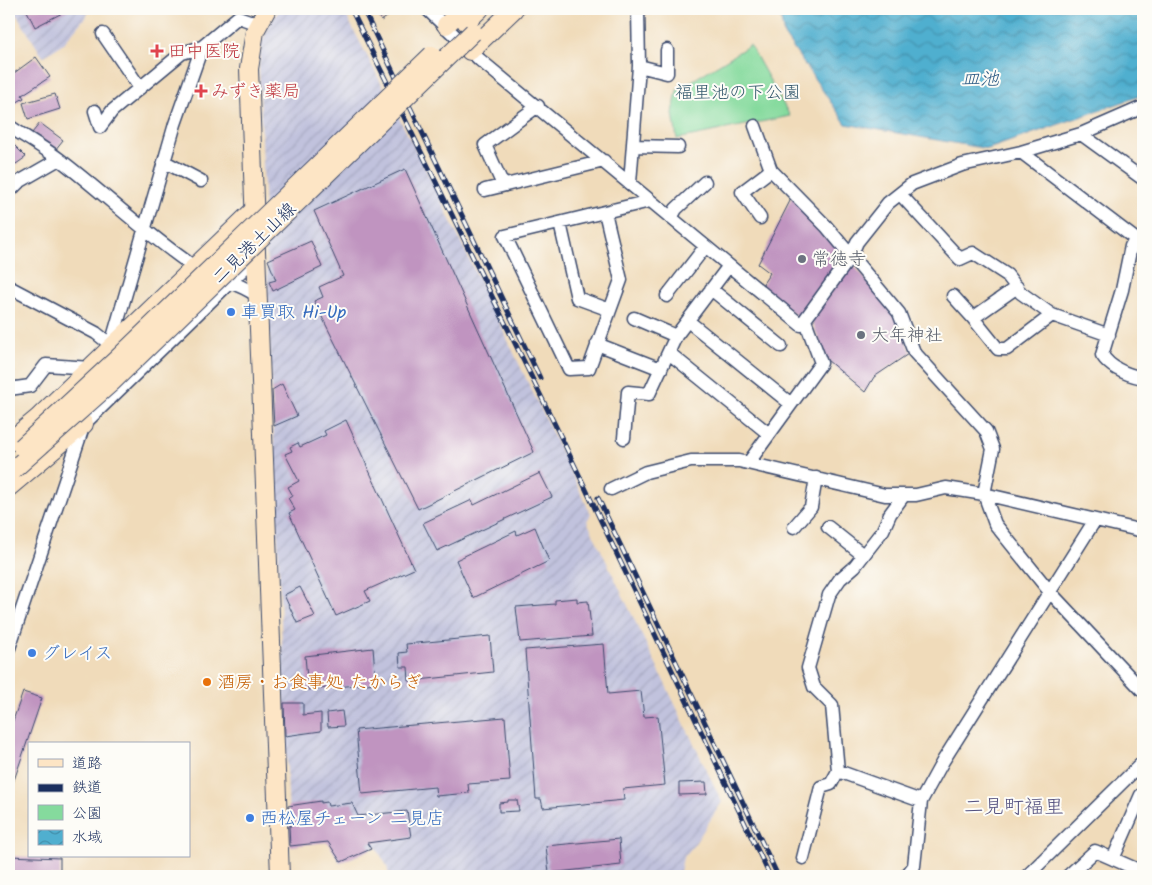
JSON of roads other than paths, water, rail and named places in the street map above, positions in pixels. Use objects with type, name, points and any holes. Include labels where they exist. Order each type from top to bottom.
[{"type":"main road","name":"二見港土山線","points":[[10,467],[118,358],[480,9]]},
{"type":"main road","name":"二見港土山線","points":[[467,21],[497,9]]},
{"type":"main road","points":[[470,51],[514,9]]},
{"type":"main road","points":[[263,16],[253,40],[249,69],[280,876]]},
{"type":"main road","points":[[446,25],[467,21]]},
{"type":"main road","points":[[9,442],[91,368],[110,347],[254,210]]},
{"type":"main road","points":[[9,487],[84,424]]},
{"type":"street","points":[[427,9],[446,25],[470,51],[604,161],[728,267],[801,325],[851,256],[857,242],[888,203],[912,184],[962,165],[1021,152],[1081,134],[1143,107]]},
{"type":"street","points":[[630,183],[639,66],[638,9]]},
{"type":"street","points":[[94,111],[100,127],[112,111],[182,53],[202,47],[238,17],[263,16]]},
{"type":"street","points":[[103,34],[140,88]]},
{"type":"street","points":[[9,648],[110,347],[165,162],[202,47]]},
{"type":"street","points":[[639,66],[667,73],[667,50]]},
{"type":"street","points":[[503,185],[485,145],[538,106]]},
{"type":"street","points":[[9,126],[59,159],[145,230],[194,267],[229,283],[244,285],[257,296]]},
{"type":"street","points":[[755,126],[772,170],[851,256],[899,313],[914,352],[975,416],[986,431],[993,449],[984,494],[995,524],[1050,592],[1143,691]]},
{"type":"street","points":[[1081,134],[1143,179]]},
{"type":"street","points":[[633,146],[678,147]]},
{"type":"street","points":[[1021,152],[1141,239],[1131,246],[1122,290],[1102,355],[1108,364],[1130,375],[1143,378]]},
{"type":"street","points":[[9,192],[19,182],[59,159]]},
{"type":"street","points":[[485,190],[604,161]]},
{"type":"street","points":[[165,162],[201,181]]},
{"type":"street","points":[[760,218],[742,192],[772,170]]},
{"type":"street","points":[[671,218],[676,209],[705,182]]},
{"type":"street","points":[[900,194],[960,259],[972,253],[1007,275],[1017,288],[1052,315],[1109,335]]},
{"type":"street","points":[[605,212],[620,280],[589,368],[569,368],[505,236],[650,201]]},
{"type":"street","points":[[560,223],[577,298],[610,310]]},
{"type":"street","points":[[668,296],[704,247]]},
{"type":"street","points":[[84,424],[256,257]]},
{"type":"street","points":[[624,438],[628,392],[649,394],[676,336],[728,267]]},
{"type":"street","points":[[9,287],[96,332],[110,347]]},
{"type":"street","points":[[973,318],[1017,288]]},
{"type":"street","points":[[711,289],[781,346]]},
{"type":"street","points":[[953,296],[998,349],[1007,349],[1052,315]]},
{"type":"street","points":[[634,318],[676,336]]},
{"type":"street","points":[[749,462],[820,363],[805,320]]},
{"type":"street","points":[[688,321],[791,404]]},
{"type":"street","points":[[597,344],[661,369]]},
{"type":"street","points":[[669,353],[769,434]]},
{"type":"street","points":[[9,388],[30,386],[46,365],[91,368]]},
{"type":"street","points":[[611,489],[646,472],[691,461],[749,462],[885,495],[916,495],[946,488],[984,494],[1143,531]]},
{"type":"street","points":[[794,527],[811,507],[816,478]]},
{"type":"street","points":[[803,858],[821,787],[831,784],[838,771],[832,705],[814,687],[808,668],[829,595],[840,579],[883,530],[890,514],[904,495]]},
{"type":"street","points":[[906,876],[914,866],[921,801],[943,761],[1095,520]]},
{"type":"street","points":[[828,527],[863,555]]},
{"type":"street","points":[[1027,876],[1143,762]]},
{"type":"street","points":[[838,771],[921,801]]},
{"type":"street","points":[[1113,859],[1141,795]]},
{"type":"street","points":[[1068,876],[1095,851],[1143,872]]},
{"type":"street","points":[[914,866],[923,876]]},
{"type":"water","name":"皿池","points":[[779,9],[1143,9],[1143,95],[988,149],[846,124],[784,35]]},
{"type":"railway","points":[[351,9],[562,439],[770,876]]},
{"type":"railway","points":[[363,9],[540,378]]},
{"type":"railway","points":[[598,498],[778,876]]},
{"type":"place","name":"田中医院","points":[[157,51]]},
{"type":"place","name":"みずき薬局","points":[[201,91]]},
{"type":"place","name":"常徳寺","points":[[802,259]]},
{"type":"place","name":"車買取 Hi-Up","points":[[231,312]]},
{"type":"place","name":"大年神社","points":[[861,335]]},
{"type":"place","name":"グレイス","points":[[32,653]]},
{"type":"place","name":"酒房・お食事処 たからぎ","points":[[207,682]]},
{"type":"place","name":"西松屋チェーン 二見店","points":[[250,818]]},
{"type":"district","name":"二見町福里","points":[[1014,806]]},
{"type":"park label","name":"福里池の下公園","points":[[738,92]]}]
